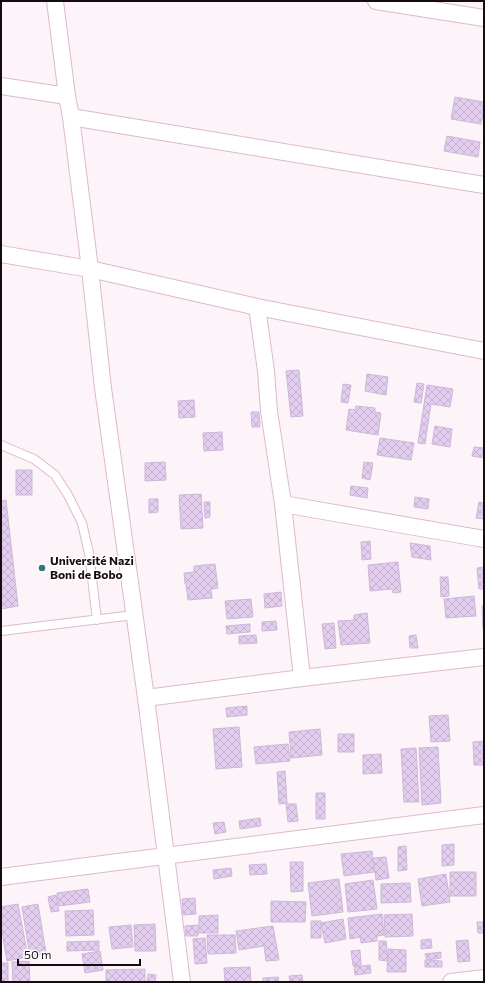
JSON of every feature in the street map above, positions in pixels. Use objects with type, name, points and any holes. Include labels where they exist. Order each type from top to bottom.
[{"type":"street","points":[[55,1],[66,96],[71,117],[90,269],[103,388],[146,698],[182,982]]},
{"type":"street","points":[[376,1],[484,18]]},
{"type":"street","points":[[1,86],[66,96]]},
{"type":"street","points":[[71,117],[484,185]]},
{"type":"street","points":[[1,254],[90,269],[257,308],[484,351]]},
{"type":"street","points":[[257,308],[266,371],[269,411],[283,504],[302,678]]},
{"type":"street","points":[[283,504],[484,539]]},
{"type":"street","points":[[146,698],[484,657]]},
{"type":"street","points":[[1,877],[484,814]]},
{"type":"street","points":[[451,982],[484,978]]},
{"type":"lane","points":[[1,445],[34,459],[55,475],[68,495],[82,523],[89,553],[97,620]]},
{"type":"lane","points":[[1,631],[134,615]]},
{"type":"building","points":[[455,97],[484,102],[481,124],[451,119]]},
{"type":"building","points":[[447,136],[480,142],[478,157],[444,151]]},
{"type":"building","points":[[299,370],[303,416],[291,417],[286,371]]},
{"type":"building","points":[[367,374],[388,377],[386,395],[365,391]]},
{"type":"building","points":[[417,383],[424,384],[421,403],[414,402]]},
{"type":"building","points":[[343,384],[351,385],[348,403],[341,402]]},
{"type":"building","points":[[427,385],[453,389],[450,407],[431,404],[425,444],[418,443]]},
{"type":"building","points":[[194,400],[195,417],[179,418],[178,401]]},
{"type":"building","points":[[356,406],[375,408],[375,412],[381,413],[378,435],[346,430],[349,409],[355,410]]},
{"type":"building","points":[[251,412],[259,412],[260,427],[252,427]]},
{"type":"building","points":[[435,426],[452,429],[450,447],[432,444]]},
{"type":"building","points":[[222,432],[223,450],[204,451],[203,433]]},
{"type":"building","points":[[380,438],[414,443],[411,460],[377,455]]},
{"type":"building","points":[[474,447],[484,448],[484,458],[472,456]]},
{"type":"building","points":[[165,462],[166,480],[145,481],[145,463]]},
{"type":"building","points":[[364,462],[373,463],[370,480],[362,478]]},
{"type":"building","points":[[16,470],[32,470],[32,495],[16,495]]},
{"type":"building","points":[[351,486],[368,488],[367,498],[350,495]]},
{"type":"building","points":[[201,494],[203,528],[181,529],[179,495]]},
{"type":"building","points":[[415,497],[429,499],[428,509],[414,507]]},
{"type":"building","points":[[149,499],[158,499],[158,512],[149,513]]},
{"type":"building","points":[[6,500],[18,606],[1,609],[1,501]]},
{"type":"building","points":[[204,502],[210,502],[210,517],[205,518]]},
{"type":"building","points":[[479,502],[484,503],[484,519],[476,518]]},
{"type":"building","points":[[370,541],[371,559],[362,560],[361,542]]},
{"type":"building","points":[[410,543],[430,546],[431,560],[412,557]]},
{"type":"building","points":[[398,562],[401,592],[393,593],[392,589],[370,591],[368,565]]},
{"type":"building","points":[[215,564],[218,588],[211,589],[212,598],[188,600],[184,573],[194,572],[194,566]]},
{"type":"building","points":[[484,567],[484,589],[479,589],[477,568]]},
{"type":"building","points":[[440,577],[448,577],[449,596],[441,597]]},
{"type":"building","points":[[281,592],[282,606],[265,608],[264,594]]},
{"type":"building","points":[[474,596],[476,616],[446,618],[444,599]]},
{"type":"building","points":[[251,599],[253,617],[227,619],[225,601]]},
{"type":"building","points":[[482,606],[484,606],[484,629],[483,629]]},
{"type":"building","points":[[367,613],[370,643],[341,645],[338,621],[354,620],[354,615]]},
{"type":"building","points":[[276,621],[277,630],[262,631],[262,622]]},
{"type":"building","points":[[334,623],[336,648],[325,649],[322,624]]},
{"type":"building","points":[[250,624],[250,632],[227,634],[226,626]]},
{"type":"building","points":[[256,635],[257,643],[239,644],[239,636]]},
{"type":"building","points":[[416,635],[418,648],[410,648],[409,636]]},
{"type":"building","points":[[247,706],[247,715],[227,717],[226,708]]},
{"type":"building","points":[[448,715],[450,741],[431,742],[429,716]]},
{"type":"building","points":[[239,727],[242,767],[216,769],[213,729]]},
{"type":"building","points":[[320,729],[322,755],[291,758],[289,732]]},
{"type":"building","points":[[338,734],[354,734],[354,752],[338,752]]},
{"type":"building","points":[[484,741],[484,765],[474,765],[473,742]]},
{"type":"building","points":[[288,744],[290,761],[256,764],[254,747]]},
{"type":"building","points":[[438,747],[441,803],[422,805],[419,748]]},
{"type":"building","points":[[416,748],[419,802],[404,802],[401,749]]},
{"type":"building","points":[[381,754],[382,773],[363,774],[363,755]]},
{"type":"building","points":[[285,771],[287,803],[279,804],[277,772]]},
{"type":"building","points":[[316,793],[325,793],[325,819],[316,819]]},
{"type":"building","points":[[286,804],[296,804],[298,821],[288,822]]},
{"type":"building","points":[[260,818],[261,826],[240,829],[239,821]]},
{"type":"building","points":[[224,822],[226,832],[215,834],[213,823]]},
{"type":"building","points":[[454,844],[454,865],[442,866],[442,845]]},
{"type":"building","points":[[406,846],[407,870],[398,871],[398,847]]},
{"type":"building","points":[[372,851],[374,872],[344,876],[341,854]]},
{"type":"building","points":[[386,857],[389,878],[376,880],[373,858]]},
{"type":"building","points":[[290,862],[303,862],[303,891],[291,892]]},
{"type":"building","points":[[266,864],[267,874],[250,875],[249,865]]},
{"type":"building","points":[[231,868],[232,876],[214,879],[213,870]]},
{"type":"building","points":[[450,872],[476,872],[476,896],[450,896]]},
{"type":"building","points":[[446,874],[450,902],[422,906],[418,879]]},
{"type":"building","points":[[339,879],[343,912],[312,916],[308,883]]},
{"type":"building","points":[[373,880],[377,909],[348,912],[345,884]]},
{"type":"building","points":[[410,883],[411,902],[381,903],[381,884]]},
{"type":"building","points":[[88,889],[90,902],[59,906],[57,893]]},
{"type":"building","points":[[56,895],[59,911],[51,912],[48,897]]},
{"type":"building","points":[[195,898],[196,914],[183,915],[182,899]]},
{"type":"building","points":[[271,901],[306,902],[305,922],[271,922]]},
{"type":"building","points":[[18,904],[28,957],[7,961],[1,926],[1,907]]},
{"type":"building","points":[[38,904],[46,953],[30,956],[22,907]]},
{"type":"building","points":[[93,910],[94,935],[66,936],[65,911]]},
{"type":"building","points":[[382,914],[384,935],[377,936],[377,941],[361,943],[360,937],[350,939],[348,918]]},
{"type":"building","points":[[412,914],[413,936],[385,937],[384,915]]},
{"type":"building","points":[[218,915],[218,933],[199,933],[199,916]]},
{"type":"building","points":[[343,919],[346,939],[325,943],[321,923]]},
{"type":"building","points":[[311,921],[321,921],[321,938],[311,938]]},
{"type":"building","points":[[477,922],[484,922],[484,933],[478,933]]},
{"type":"building","points":[[155,924],[156,951],[135,951],[134,925]]},
{"type":"building","points":[[131,925],[133,947],[112,949],[109,927]]},
{"type":"building","points":[[198,925],[198,936],[186,936],[185,926]]},
{"type":"building","points":[[273,926],[279,960],[266,961],[264,946],[239,950],[236,931]]},
{"type":"building","points":[[207,935],[235,935],[236,953],[208,954]]},
{"type":"building","points":[[205,938],[207,963],[195,964],[193,939]]},
{"type":"building","points":[[431,939],[432,948],[421,949],[421,940]]},
{"type":"building","points":[[468,940],[470,961],[458,962],[456,941]]},
{"type":"building","points":[[99,941],[99,950],[67,951],[67,942]]},
{"type":"building","points":[[379,941],[386,941],[388,961],[379,960]]},
{"type":"building","points":[[388,949],[406,950],[406,972],[387,972]]},
{"type":"building","points":[[360,950],[361,965],[353,966],[351,951]]},
{"type":"building","points":[[100,951],[103,970],[85,973],[82,954]]},
{"type":"building","points":[[441,952],[441,958],[427,960],[425,954]]},
{"type":"building","points":[[425,960],[442,961],[442,967],[425,967]]},
{"type":"building","points":[[29,961],[30,982],[13,982],[12,962]]},
{"type":"building","points":[[1,963],[8,963],[8,982],[1,982]]},
{"type":"building","points":[[370,965],[371,973],[355,975],[354,967]]},
{"type":"building","points":[[250,967],[251,982],[225,982],[224,968]]},
{"type":"building","points":[[145,969],[145,982],[106,982],[106,970]]},
{"type":"building","points":[[148,974],[156,975],[155,982],[147,982]]},
{"type":"building","points":[[302,975],[303,982],[290,982],[289,976]]},
{"type":"building","points":[[278,977],[279,982],[263,982],[263,978]]},
{"type":"place","name":"Université Nazi Boni de Bobo","points":[[42,568]]}]
